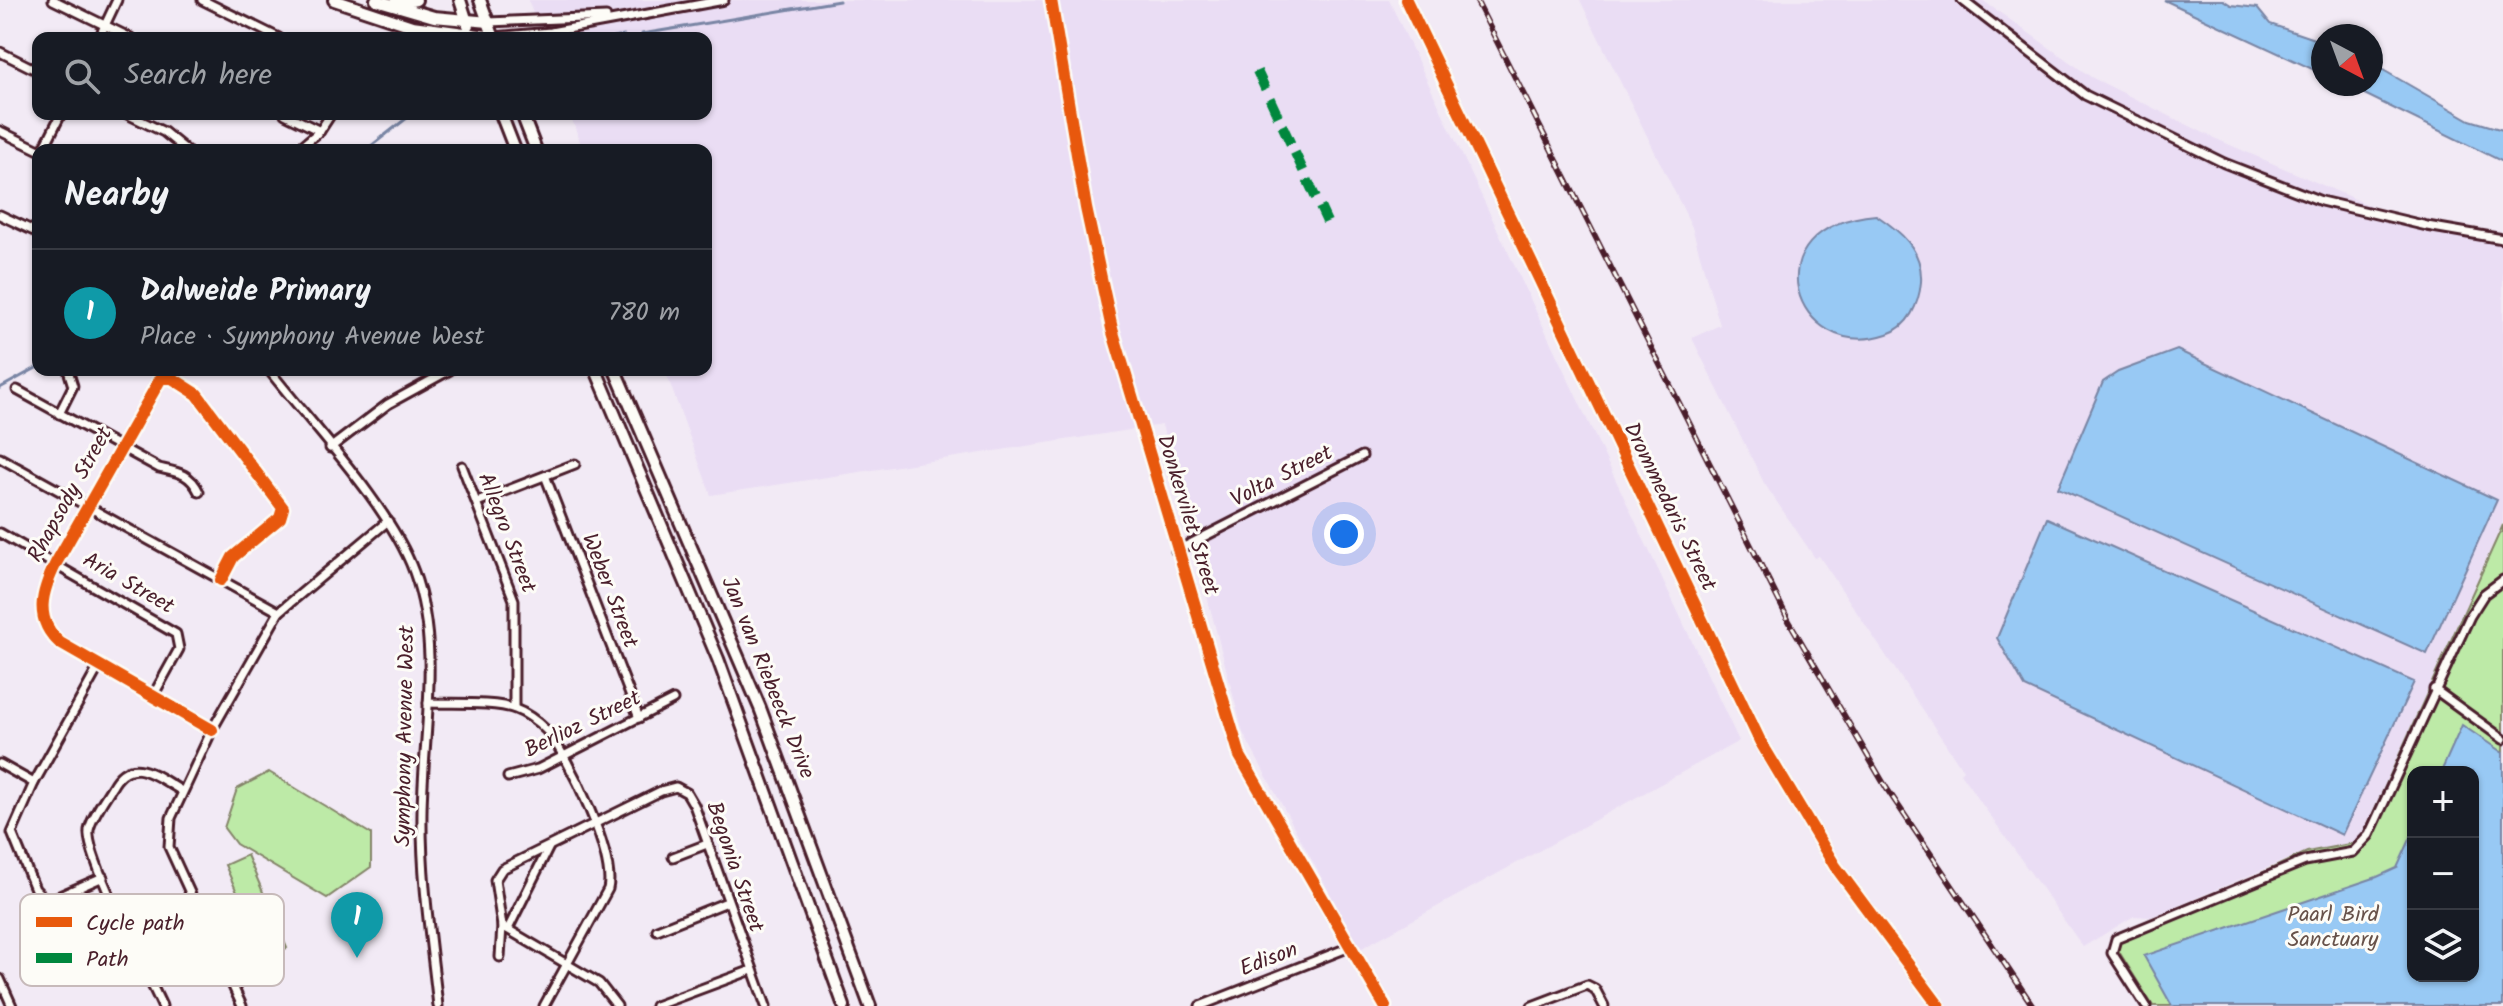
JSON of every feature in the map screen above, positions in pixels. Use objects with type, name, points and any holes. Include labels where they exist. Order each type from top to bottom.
[{"type":"main road","points":[[334,0],[391,21],[439,32]]},
{"type":"main road","points":[[376,0],[467,22],[489,22]]},
{"type":"main road","points":[[388,4],[416,0]]},
{"type":"main road","points":[[460,0],[470,32]]},
{"type":"main road","points":[[480,0],[492,32]]},
{"type":"main road","name":"Drommedaris Street","points":[[1406,0],[1760,741],[1835,866],[1939,1006]]},
{"type":"main road","points":[[503,120],[513,144]]},
{"type":"main road","points":[[524,120],[534,144]]},
{"type":"main road","name":"Jan van Riebeeck Drive","points":[[599,376],[723,673],[844,1006]]},
{"type":"main road","name":"Jan van Riebeeck Drive","points":[[618,376],[760,708],[870,1006]]},
{"type":"street","points":[[53,0],[119,32]]},
{"type":"street","points":[[102,32],[117,0]]},
{"type":"street","points":[[202,0],[267,32]]},
{"type":"street","points":[[551,32],[616,17],[724,0]]},
{"type":"street","name":"Donkervilet Street","points":[[1051,0],[1095,259],[1176,551],[1240,756],[1385,1006]]},
{"type":"street","points":[[1962,0],[2085,95],[2224,163],[2321,201],[2427,226],[2503,239]]},
{"type":"street","points":[[489,22],[616,17]]},
{"type":"street","points":[[0,52],[32,68]]},
{"type":"street","points":[[44,144],[58,120]]},
{"type":"street","points":[[139,120],[181,144]]},
{"type":"street","points":[[297,120],[320,131]]},
{"type":"street","points":[[304,144],[320,131],[327,120]]},
{"type":"street","points":[[0,131],[32,146]]},
{"type":"street","points":[[0,215],[32,230]]},
{"type":"street","points":[[59,414],[73,386],[70,376]]},
{"type":"street","name":"Symphony Avenue West","points":[[274,376],[388,521],[414,571],[423,602],[429,641],[422,844],[438,1006]]},
{"type":"street","points":[[330,448],[388,404],[439,376]]},
{"type":"street","name":"Rhapsody Street","points":[[212,730],[60,643],[45,621],[41,599],[56,563],[157,382],[172,378],[192,389],[283,508],[280,518],[233,557],[221,580]]},
{"type":"street","points":[[17,390],[159,468],[180,471],[199,492]]},
{"type":"street","name":"Volta Street","points":[[1176,551],[1362,456]]},
{"type":"street","points":[[0,458],[279,612]]},
{"type":"street","points":[[477,502],[546,478],[575,464]]},
{"type":"street","name":"Allegro Street","points":[[462,466],[466,485],[477,502],[517,610],[514,708]]},
{"type":"street","name":"Weber Street","points":[[546,478],[639,718]]},
{"type":"street","points":[[191,894],[169,847],[171,818],[212,730],[279,612],[388,521]]},
{"type":"street","name":"Aria Street","points":[[0,533],[176,634],[179,649],[153,696]]},
{"type":"street","points":[[2146,1006],[2112,953],[2116,939],[2305,861],[2346,854],[2360,847],[2369,835],[2475,606],[2503,580]]},
{"type":"street","points":[[39,894],[12,833],[34,783],[99,666]]},
{"type":"street","points":[[2434,689],[2503,739]]},
{"type":"street","name":"Berlioz Street","points":[[508,777],[525,774],[563,757],[673,700]]},
{"type":"street","points":[[428,703],[514,708],[546,731],[563,757],[594,824],[610,880],[544,1006]]},
{"type":"street","points":[[0,764],[34,783]]},
{"type":"street","points":[[111,894],[89,829],[117,776],[135,767],[182,791]]},
{"type":"street","name":"Begonia Street","points":[[594,824],[661,791],[676,787],[690,797],[766,1006]]},
{"type":"street","points":[[500,957],[505,928],[498,874],[594,824]]},
{"type":"street","points":[[673,857],[707,844]]},
{"type":"street","points":[[505,928],[550,845]]},
{"type":"street","points":[[64,894],[103,877]]},
{"type":"street","points":[[657,930],[727,902]]},
{"type":"street","points":[[505,928],[607,989],[617,1006]]},
{"type":"street","name":"Edison","points":[[1200,1006],[1350,947]]},
{"type":"street","points":[[655,1006],[752,970]]},
{"type":"street","points":[[0,979],[12,1006]]},
{"type":"street","points":[[1532,1006],[1587,985],[1595,989],[1604,1006]]},
{"type":"street","points":[[153,986],[162,1006]]},
{"type":"street","points":[[233,986],[242,1006]]},
{"type":"street","points":[[686,995],[690,1006]]},
{"type":"shaded area","points":[[528,0],[1389,0],[1739,741],[1360,949],[1243,733],[1162,425],[711,495],[667,376],[712,376],[712,144],[581,144],[572,120],[712,120],[712,32],[540,32]]},
{"type":"shaded area","points":[[1580,0],[1982,0],[2091,77],[2214,138],[2380,210],[2441,225],[2503,233],[2503,522],[2359,842],[2307,851],[2151,917],[2134,916],[2083,947],[1960,773],[1963,770],[1819,556],[1815,558],[1764,483],[1692,338],[1720,325],[1692,227]]},
{"type":"green space","name":"Paarl Bird Sanctuary","points":[[2503,525],[2503,1006],[2153,1006],[2116,947],[2122,938],[2307,852],[2360,842]]},
{"type":"green space","points":[[269,772],[371,834],[371,867],[327,898],[236,844],[224,828],[237,789]]},
{"type":"green space","points":[[247,855],[264,894],[238,894],[225,865]]},
{"type":"water","points":[[2164,0],[2223,0],[2231,5],[2257,8],[2270,24],[2311,38],[2311,68]]},
{"type":"water","points":[[2383,70],[2470,120],[2503,130],[2503,162],[2368,96],[2383,96]]},
{"type":"water","points":[[1876,215],[1901,235],[1914,251],[1921,270],[1920,290],[1912,314],[1895,331],[1855,338],[1828,330],[1809,313],[1798,290],[1798,266],[1810,243],[1836,225]]},
{"type":"water","points":[[2177,350],[2497,500],[2427,654],[2058,488],[2103,382],[2118,372]]},
{"type":"water","points":[[2047,518],[2414,682],[2342,835],[2025,687],[1997,638]]},
{"type":"water","points":[[2462,725],[2503,753],[2503,1006],[2172,1006],[2144,956],[2377,877],[2397,868],[2407,846],[2407,982],[2479,982],[2479,766],[2444,766]]},
{"type":"waterway","points":[[654,32],[839,1]]},
{"type":"waterway","points":[[374,144],[404,120]]},
{"type":"waterway","points":[[0,388],[32,370]]},
{"type":"railway","points":[[1476,0],[1789,621],[1887,789],[2033,1006]]},
{"type":"marked path","points":[[1257,71],[1327,222]]},
{"type":"cycle path","points":[[1051,0],[1086,208],[1112,329],[1240,756],[1385,1006]]},
{"type":"cycle path","points":[[1406,0],[1760,741],[1835,866],[1939,1006]]},
{"type":"cycle path","points":[[212,730],[60,643],[43,615],[44,594],[56,563],[161,378],[172,378],[197,394],[283,508],[280,518],[233,557],[221,580]]},
{"type":"place","name":"Dalweide Primary","points":[[357,958]]}]
